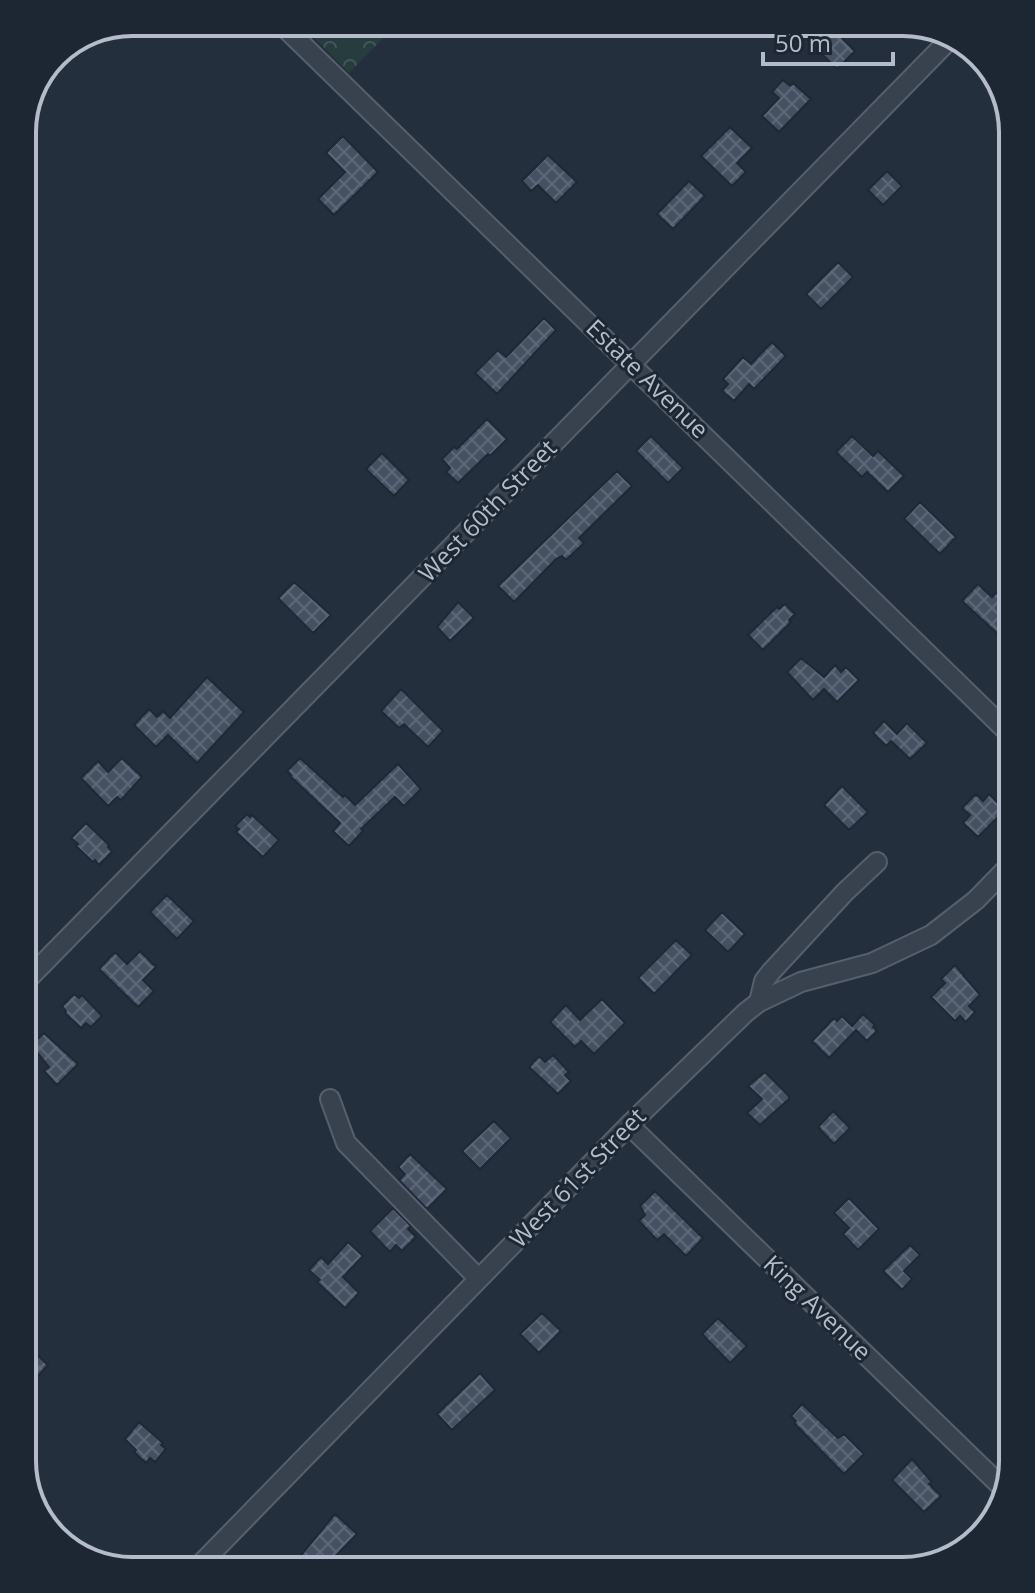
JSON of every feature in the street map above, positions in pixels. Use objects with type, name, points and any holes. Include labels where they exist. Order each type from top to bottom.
[{"type":"street","name":"Estate Avenue","points":[[293,36],[999,723]]},
{"type":"street","name":"West 60th Street","points":[[36,971],[944,45]]},
{"type":"street","points":[[759,1002],[764,981],[771,972],[877,862]]},
{"type":"street","name":"West 61st Street","points":[[208,1557],[629,1125],[759,1002],[813,978],[879,961],[918,942],[958,916],[999,876]]},
{"type":"street","points":[[330,1099],[346,1143],[479,1279]]},
{"type":"street","name":"King Avenue","points":[[629,1125],[997,1482]]},
{"type":"green space","points":[[313,36],[385,36],[349,73]]},
{"type":"building","points":[[840,36],[855,51],[837,69],[805,37]]},
{"type":"building","points":[[783,80],[790,86],[793,83],[811,99],[779,132],[762,116],[779,98],[772,92]]},
{"type":"building","points":[[730,127],[752,148],[737,163],[746,172],[732,186],[701,156]]},
{"type":"building","points":[[343,136],[378,172],[334,215],[318,199],[345,172],[326,153]]},
{"type":"building","points":[[548,155],[577,182],[556,203],[538,185],[531,191],[522,181]]},
{"type":"building","points":[[887,171],[902,186],[883,205],[868,190]]},
{"type":"building","points":[[689,181],[705,196],[673,229],[657,214]]},
{"type":"building","points":[[838,262],[853,277],[821,309],[806,294]]},
{"type":"building","points":[[544,318],[556,330],[497,394],[475,373],[498,350],[506,357]]},
{"type":"building","points":[[772,342],[786,356],[754,389],[749,384],[734,401],[722,391],[728,384],[723,379],[743,357],[751,364]]},
{"type":"building","points":[[487,419],[507,439],[458,483],[446,472],[450,468],[442,459],[454,447],[457,449]]},
{"type":"building","points":[[651,436],[683,468],[668,483],[636,451]]},
{"type":"building","points":[[852,436],[873,456],[878,451],[904,476],[888,492],[867,472],[862,477],[836,452]]},
{"type":"building","points":[[382,453],[409,480],[394,496],[366,469]]},
{"type":"building","points":[[617,471],[632,486],[579,538],[584,543],[566,560],[562,556],[556,559],[514,602],[498,586]]},
{"type":"building","points":[[920,502],[956,537],[940,554],[904,519]]},
{"type":"building","points":[[294,582],[331,615],[313,633],[278,598]]},
{"type":"building","points":[[978,584],[992,597],[999,590],[999,635],[962,601]]},
{"type":"building","points":[[458,602],[474,618],[450,641],[437,627]]},
{"type":"building","points":[[785,604],[795,614],[763,650],[748,635],[777,607],[779,609]]},
{"type":"building","points":[[801,658],[824,677],[835,665],[841,672],[846,667],[859,680],[837,702],[824,689],[813,700],[787,672]]},
{"type":"building","points":[[207,677],[244,712],[197,763],[168,735],[156,747],[134,725],[149,709],[157,717],[163,711],[170,718]]},
{"type":"building","points":[[401,689],[443,731],[428,747],[404,724],[399,728],[381,711]]},
{"type":"building","points":[[884,721],[897,734],[907,723],[927,743],[910,759],[891,741],[886,746],[873,733]]},
{"type":"building","points":[[122,758],[142,777],[121,800],[117,797],[108,806],[81,778],[98,761],[108,772]]},
{"type":"building","points":[[300,758],[355,805],[398,764],[421,789],[404,806],[395,797],[361,829],[363,831],[349,846],[333,831],[340,823],[287,771]]},
{"type":"building","points":[[842,786],[868,812],[849,830],[824,805]]},
{"type":"building","points":[[976,794],[983,801],[989,794],[999,804],[999,816],[978,837],[963,823],[970,815],[962,808]]},
{"type":"building","points":[[247,814],[279,840],[263,857],[236,832],[239,829],[235,826]]},
{"type":"building","points":[[86,823],[109,845],[112,852],[99,865],[71,838]]},
{"type":"building","points":[[167,895],[194,921],[177,939],[150,912]]},
{"type":"building","points":[[722,912],[745,934],[728,952],[705,930]]},
{"type":"building","points":[[676,940],[692,955],[654,994],[638,978]]},
{"type":"building","points":[[140,951],[156,967],[143,980],[154,991],[138,1007],[99,969],[115,952],[127,964]]},
{"type":"building","points":[[955,965],[980,995],[969,1006],[975,1012],[966,1022],[960,1016],[955,1021],[931,997],[945,983],[941,979]]},
{"type":"building","points":[[74,994],[79,998],[82,995],[102,1016],[91,1027],[86,1023],[81,1028],[65,1013],[62,1006]]},
{"type":"building","points":[[602,999],[625,1023],[594,1054],[581,1041],[575,1047],[550,1022],[566,1005],[580,1020]]},
{"type":"building","points":[[863,1014],[877,1031],[867,1041],[856,1030],[829,1058],[812,1041],[834,1018],[837,1021],[842,1016],[852,1026]]},
{"type":"building","points":[[44,1033],[78,1064],[57,1085],[44,1071],[49,1067],[36,1051],[36,1040]]},
{"type":"building","points":[[553,1055],[569,1072],[565,1075],[571,1081],[558,1094],[529,1067],[539,1056],[545,1062]]},
{"type":"building","points":[[765,1072],[789,1099],[760,1125],[747,1113],[762,1099],[748,1086]]},
{"type":"building","points":[[833,1111],[850,1128],[834,1144],[818,1127]]},
{"type":"building","points":[[494,1121],[511,1138],[480,1169],[462,1151]]},
{"type":"building","points":[[410,1154],[447,1189],[427,1209],[399,1180],[405,1174],[398,1167]]},
{"type":"building","points":[[655,1191],[703,1238],[686,1256],[664,1234],[657,1240],[639,1221],[645,1215],[640,1206]]},
{"type":"building","points":[[849,1198],[879,1229],[858,1250],[843,1234],[849,1228],[834,1213]]},
{"type":"building","points":[[393,1208],[411,1226],[408,1229],[416,1237],[402,1251],[396,1245],[390,1252],[370,1231]]},
{"type":"building","points":[[348,1242],[363,1256],[343,1277],[359,1293],[345,1308],[317,1282],[320,1280],[309,1270],[321,1257],[328,1264]]},
{"type":"building","points":[[910,1245],[920,1255],[904,1271],[912,1279],[902,1290],[883,1271]]},
{"type":"building","points":[[542,1313],[561,1331],[539,1353],[520,1334]]},
{"type":"building","points":[[718,1318],[747,1346],[730,1363],[702,1334]]},
{"type":"building","points":[[36,1354],[48,1365],[36,1378]]},
{"type":"building","points":[[480,1373],[495,1390],[452,1430],[437,1414]]},
{"type":"building","points":[[802,1404],[838,1438],[844,1434],[864,1454],[844,1474],[794,1423],[796,1421],[791,1416]]},
{"type":"building","points":[[139,1422],[166,1449],[155,1462],[150,1458],[146,1463],[125,1439]]},
{"type":"building","points":[[912,1459],[941,1496],[924,1512],[892,1480]]},
{"type":"building","points":[[335,1514],[357,1534],[335,1557],[300,1557]]}]
